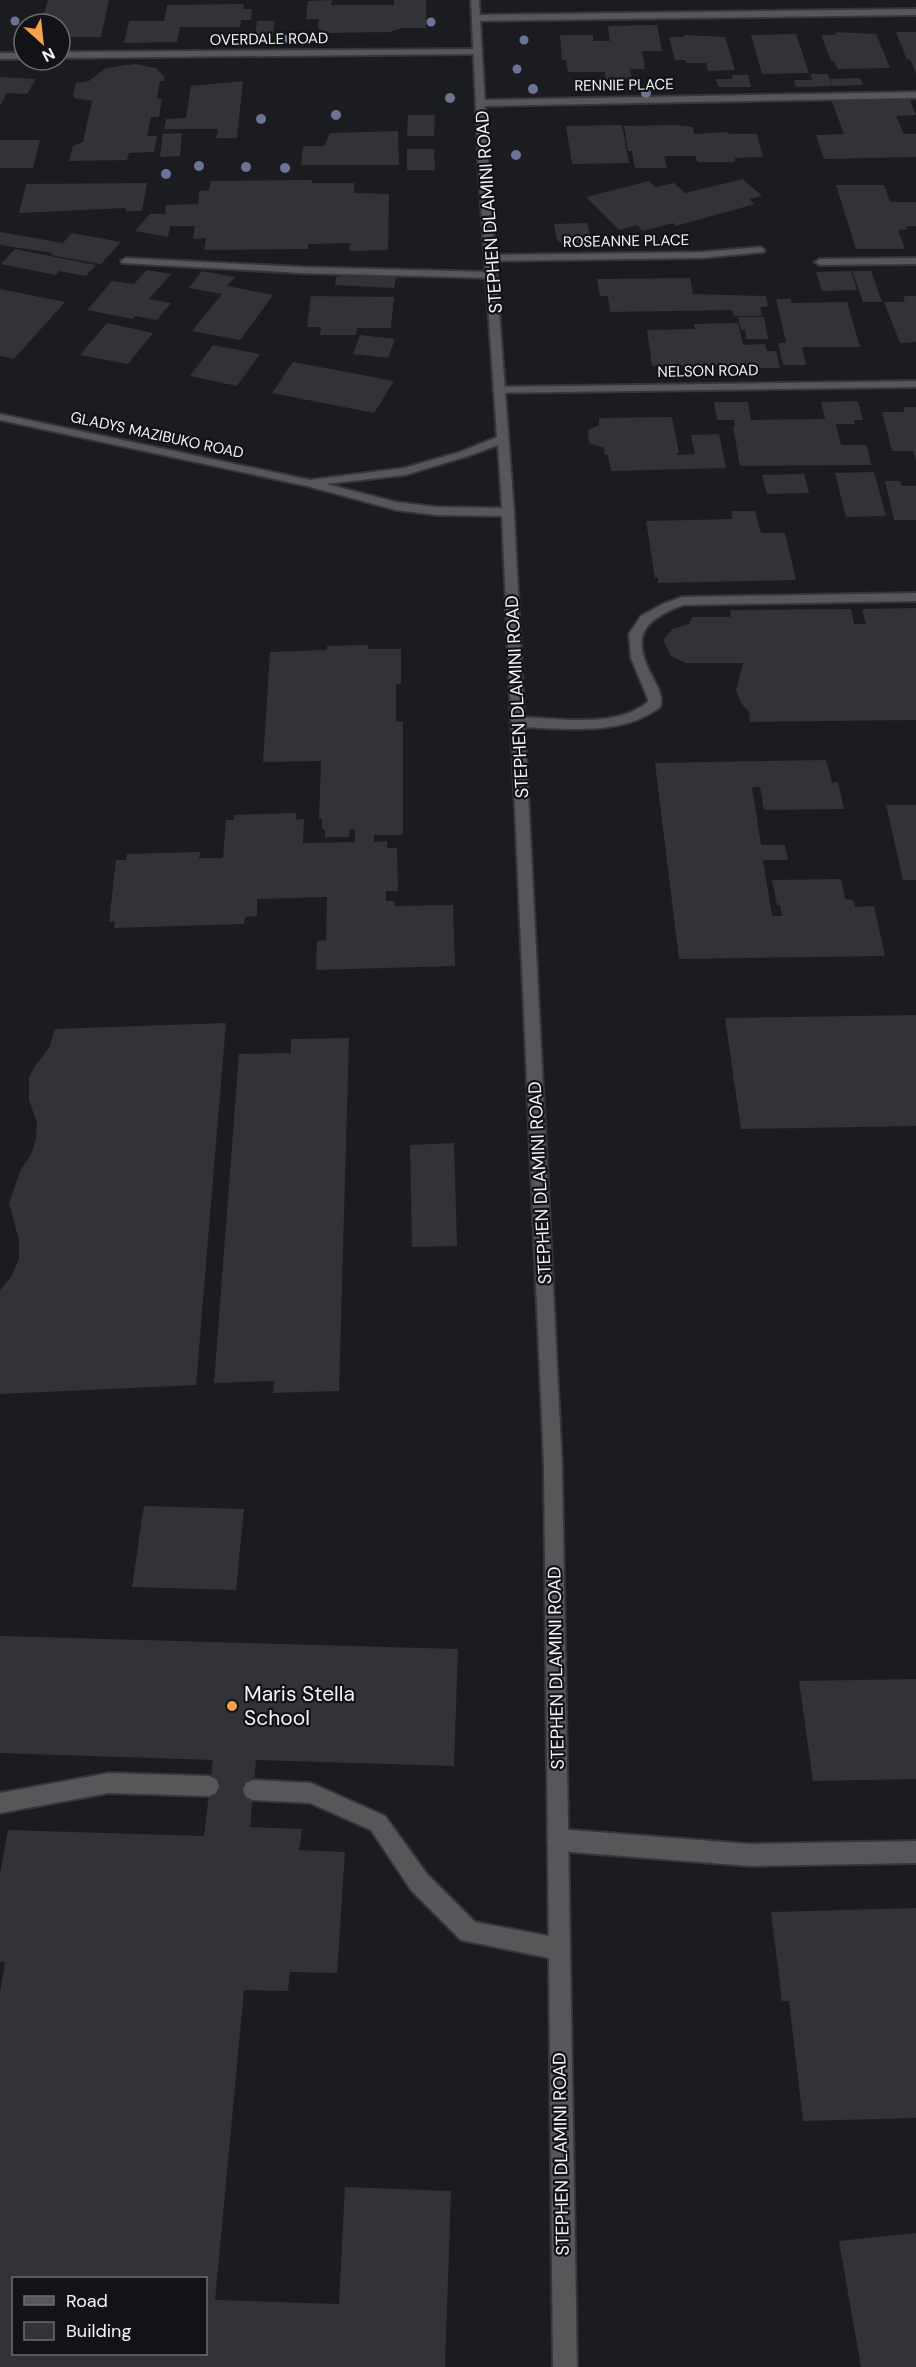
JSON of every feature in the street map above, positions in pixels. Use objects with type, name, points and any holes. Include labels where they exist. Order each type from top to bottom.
[{"type":"street","name":"STEPHEN DLAMINI ROAD","points":[[475,0],[484,175],[492,258],[508,512],[553,1465],[565,2367]]},
{"type":"street","points":[[476,18],[916,12]]},
{"type":"street","name":"OVERDALE ROAD","points":[[72,55],[478,51]]},
{"type":"street","name":"RENNIE PLACE","points":[[482,103],[916,95]]},
{"type":"street","name":"ROSEANNE PLACE","points":[[492,258],[702,255],[760,249]]},
{"type":"street","points":[[126,261],[492,275]]},
{"type":"street","points":[[820,262],[916,261]]},
{"type":"street","name":"NELSON ROAD","points":[[499,390],[916,384]]},
{"type":"street","name":"GLADYS MAZIBUKO ROAD","points":[[0,417],[308,483],[407,508],[457,512],[508,512]]},
{"type":"street","name":"GLADYS MAZIBUKO ROAD","points":[[308,483],[405,471],[464,454],[502,439]]},
{"type":"street","points":[[519,722],[611,722],[648,711],[655,704],[655,692],[638,660],[633,644],[634,634],[644,621],[664,607],[682,601],[916,597]]},
{"type":"street","points":[[0,1803],[109,1783],[209,1786]]},
{"type":"street","points":[[253,1790],[311,1793],[378,1823],[419,1882],[469,1932],[560,1949]]},
{"type":"street","points":[[558,1840],[750,1855],[916,1852]]},
{"type":"building","points":[[48,0],[109,0],[101,37],[72,37],[72,12],[44,12]]},
{"type":"building","points":[[332,0],[331,5],[394,5],[394,0],[426,0],[426,28],[402,28],[389,32],[327,33],[318,28],[319,19],[306,19],[308,1]]},
{"type":"building","points":[[244,4],[243,9],[252,9],[251,20],[241,20],[240,27],[180,27],[177,42],[124,43],[129,21],[164,21],[167,5]]},
{"type":"building","points":[[257,21],[274,21],[273,36],[255,36]]},
{"type":"building","points":[[657,25],[662,51],[642,51],[645,69],[630,69],[632,79],[606,80],[605,72],[568,72],[566,60],[562,60],[560,35],[593,35],[593,41],[610,41],[608,26]]},
{"type":"building","points":[[835,32],[876,34],[890,68],[838,69],[834,61],[831,61],[821,35],[836,35]]},
{"type":"building","points":[[896,32],[916,32],[916,73],[910,59],[907,60]]},
{"type":"building","points":[[796,34],[809,73],[762,74],[751,35]]},
{"type":"building","points":[[684,35],[725,37],[735,70],[708,71],[706,63],[686,63],[686,60],[675,60],[669,37],[684,37]]},
{"type":"building","points":[[135,64],[156,68],[164,77],[164,81],[160,81],[157,99],[162,99],[159,117],[151,117],[147,136],[157,136],[154,152],[129,153],[127,160],[69,161],[73,146],[83,142],[92,101],[74,98],[76,83],[89,81],[106,68]]},
{"type":"building","points":[[810,74],[828,74],[832,86],[796,87],[794,80],[812,80]]},
{"type":"building","points":[[732,75],[748,75],[751,87],[718,87],[716,79],[733,79]]},
{"type":"building","points":[[0,77],[36,79],[27,94],[7,93],[0,106]]},
{"type":"building","points":[[860,78],[863,85],[833,86],[830,79]]},
{"type":"building","points":[[243,81],[237,138],[216,138],[218,129],[164,129],[166,119],[186,118],[191,86]]},
{"type":"building","points":[[909,97],[916,115],[896,116],[904,134],[916,134],[916,157],[824,159],[816,135],[844,134],[831,99]]},
{"type":"building","points":[[408,115],[435,115],[434,136],[407,136]]},
{"type":"building","points":[[622,125],[629,163],[572,164],[566,126]]},
{"type":"building","points":[[624,126],[693,127],[694,134],[728,132],[729,134],[757,134],[763,157],[735,158],[735,162],[697,162],[696,156],[664,156],[667,168],[635,168],[632,151],[628,151]]},
{"type":"building","points":[[398,131],[399,165],[301,165],[303,146],[324,146],[330,133]]},
{"type":"building","points":[[182,133],[180,156],[160,157],[163,134]]},
{"type":"building","points":[[0,140],[40,140],[33,168],[0,168]]},
{"type":"building","points":[[407,149],[434,149],[435,170],[407,170]]},
{"type":"building","points":[[743,179],[762,196],[749,199],[755,204],[676,226],[673,223],[643,231],[637,225],[619,230],[586,197],[649,181],[656,187],[674,183],[685,193]]},
{"type":"building","points":[[312,180],[312,183],[354,183],[354,193],[389,194],[388,250],[349,251],[350,243],[308,244],[308,249],[204,250],[206,238],[193,239],[195,226],[170,226],[168,237],[135,231],[150,214],[165,214],[166,205],[198,204],[199,191],[209,190],[211,181]]},
{"type":"building","points":[[147,183],[142,211],[126,211],[126,208],[19,213],[26,184]]},
{"type":"building","points":[[836,185],[884,185],[890,202],[916,202],[916,226],[906,226],[907,229],[898,230],[905,249],[856,249]]},
{"type":"building","points":[[587,223],[592,242],[562,243],[557,240],[554,224]]},
{"type":"building","points":[[0,232],[63,243],[72,233],[121,242],[101,264],[51,255],[53,253],[0,245]]},
{"type":"building","points":[[15,249],[96,265],[86,276],[59,271],[56,275],[1,264]]},
{"type":"building","points":[[147,270],[171,274],[149,299],[171,303],[157,320],[135,316],[133,319],[87,310],[112,281],[134,284]]},
{"type":"building","points":[[202,271],[235,277],[227,286],[273,295],[240,340],[192,331],[222,294],[189,288]]},
{"type":"building","points":[[851,271],[857,290],[822,291],[816,272]]},
{"type":"building","points":[[852,271],[871,271],[882,302],[863,302]]},
{"type":"building","points":[[336,277],[396,277],[394,288],[335,285]]},
{"type":"building","points":[[690,278],[693,294],[766,296],[768,306],[760,307],[762,316],[734,316],[732,310],[610,312],[608,296],[600,296],[597,279]]},
{"type":"building","points":[[0,289],[65,302],[14,359],[0,356]]},
{"type":"building","points":[[311,296],[394,297],[391,328],[357,328],[356,335],[320,335],[321,327],[307,327]]},
{"type":"building","points":[[903,296],[916,296],[916,342],[900,343],[884,302],[905,302]]},
{"type":"building","points":[[776,299],[791,299],[791,303],[847,302],[860,347],[802,347],[806,365],[783,365],[778,343],[786,343]]},
{"type":"building","points":[[738,317],[764,317],[768,339],[746,339],[745,330],[741,330]]},
{"type":"building","points":[[107,323],[153,333],[128,364],[80,355]]},
{"type":"building","points":[[738,323],[743,345],[765,344],[767,351],[776,351],[780,368],[736,368],[735,365],[652,366],[647,330],[695,329],[694,324]]},
{"type":"building","points":[[360,335],[395,339],[388,358],[353,354]]},
{"type":"building","points":[[213,345],[260,354],[237,386],[190,376]]},
{"type":"building","points":[[293,362],[394,381],[374,413],[272,393]]},
{"type":"building","points":[[858,401],[863,420],[854,420],[855,424],[836,424],[841,445],[867,445],[871,465],[740,466],[733,427],[735,427],[734,420],[717,420],[714,402],[748,402],[751,420],[825,419],[821,402]]},
{"type":"building","points":[[903,407],[916,407],[916,460],[913,451],[892,451],[882,412],[905,412]]},
{"type":"building","points":[[672,417],[679,453],[675,455],[695,454],[691,435],[719,434],[726,468],[611,471],[604,448],[589,443],[588,430],[599,425],[599,418]]},
{"type":"building","points":[[874,472],[886,516],[846,517],[835,473]]},
{"type":"building","points":[[804,474],[809,493],[767,494],[762,475]]},
{"type":"building","points":[[885,481],[900,481],[902,486],[916,486],[916,520],[894,520]]},
{"type":"building","points":[[732,511],[755,511],[761,533],[785,533],[796,580],[658,583],[658,578],[655,578],[646,521],[732,519]]},
{"type":"building","points":[[916,608],[916,720],[750,722],[749,712],[741,703],[736,690],[743,663],[686,663],[671,656],[663,639],[673,629],[689,624],[692,617],[730,617],[731,610],[851,609],[854,624],[866,624],[862,609]]},
{"type":"building","points":[[368,645],[368,649],[401,649],[401,684],[396,684],[396,721],[403,722],[403,835],[374,835],[374,842],[387,841],[387,848],[397,848],[398,891],[386,891],[386,901],[395,901],[395,906],[453,905],[455,966],[316,970],[317,941],[326,940],[327,897],[257,899],[257,916],[245,917],[244,924],[114,928],[115,921],[109,922],[116,860],[126,860],[127,854],[200,852],[199,858],[223,858],[226,820],[234,820],[234,815],[296,813],[296,820],[304,819],[303,843],[355,842],[355,829],[350,829],[349,837],[325,837],[322,819],[319,819],[321,761],[263,762],[270,652],[327,650],[327,646]]},
{"type":"building","points":[[826,760],[832,783],[838,782],[844,809],[764,810],[760,787],[752,787],[761,845],[785,845],[788,860],[763,860],[772,916],[782,916],[780,905],[777,905],[772,880],[841,879],[845,899],[853,900],[855,907],[874,906],[885,956],[679,959],[655,763]]},
{"type":"building","points":[[886,805],[916,805],[916,880],[903,880]]},
{"type":"building","points":[[916,1015],[916,1126],[741,1129],[725,1018]]},
{"type":"building","points":[[226,1023],[196,1385],[0,1394],[0,1290],[11,1277],[19,1259],[19,1240],[9,1203],[21,1169],[31,1155],[36,1138],[37,1123],[29,1100],[29,1078],[49,1048],[55,1029]]},
{"type":"building","points":[[349,1038],[339,1391],[273,1393],[274,1381],[214,1383],[239,1054],[291,1053],[291,1039]]},
{"type":"building","points":[[454,1143],[457,1246],[412,1247],[410,1145]]},
{"type":"building","points":[[144,1506],[244,1509],[236,1590],[132,1587]]},
{"type":"building","points":[[0,1636],[458,1649],[454,1766],[256,1760],[250,1827],[302,1829],[299,1850],[345,1852],[337,1973],[290,1972],[288,1991],[244,1990],[215,2300],[339,2304],[345,2187],[451,2191],[445,2367],[0,2367],[0,1993],[5,1962],[0,1962],[0,1874],[8,1830],[204,1836],[213,1760],[0,1753]]},
{"type":"building","points":[[916,1679],[916,1779],[813,1781],[799,1681]]},
{"type":"building","points":[[916,1908],[916,2118],[803,2121],[789,2001],[782,2001],[771,1912]]},
{"type":"building","points":[[916,2233],[916,2367],[861,2367],[839,2241]]},
{"type":"place","name":"Maris Stella School","points":[[232,1706]]}]
